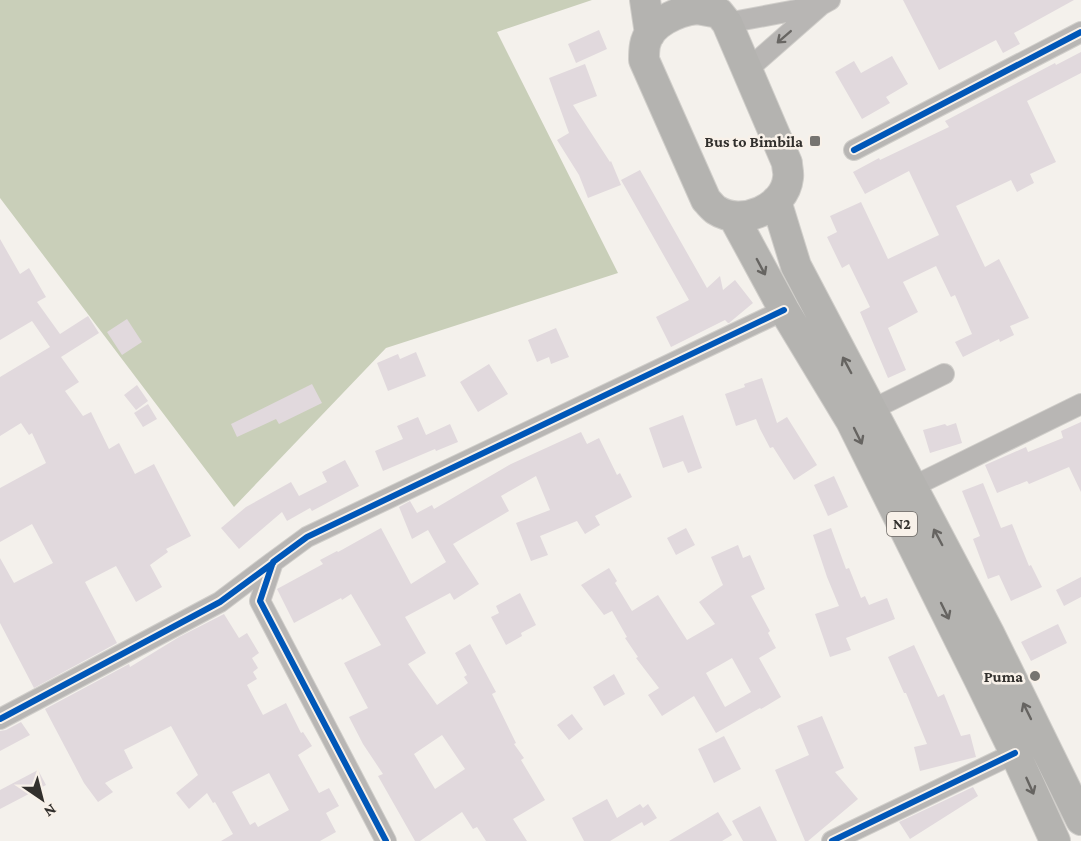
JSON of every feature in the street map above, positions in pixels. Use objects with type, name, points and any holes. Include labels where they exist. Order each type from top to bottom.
[{"type":"highway","points":[[645,0],[650,34]]},
{"type":"highway","points":[[693,5],[719,14],[727,23],[787,163],[788,177],[781,194],[769,207],[752,215],[734,216],[716,210],[706,200],[644,60],[645,43],[650,34],[666,19],[693,5]]},
{"type":"highway","name":"N2","points":[[776,201],[796,266],[990,635],[1081,820]]},
{"type":"highway","name":"N2","points":[[734,216],[784,310],[851,421],[1015,753],[1055,841]]},
{"type":"street","points":[[727,23],[826,3]]},
{"type":"street","points":[[747,70],[826,3]]},
{"type":"street","points":[[854,150],[1081,32]]},
{"type":"street","points":[[0,719],[220,602],[307,537],[784,310]]},
{"type":"street","points":[[871,410],[944,374]]},
{"type":"street","points":[[912,487],[1081,404]]},
{"type":"street","points":[[273,562],[260,600],[386,841]]},
{"type":"street","points":[[832,841],[1015,753]]},
{"type":"green space","points":[[0,0],[592,0],[497,32],[618,273],[386,348],[234,507],[0,198]]},
{"type":"building","points":[[903,0],[1074,0],[1014,33],[1020,44],[1003,53],[996,40],[939,70]]},
{"type":"building","points":[[599,30],[607,49],[576,63],[568,44]]},
{"type":"building","points":[[1081,52],[1081,73],[1027,101],[1056,162],[1030,174],[1034,183],[1017,192],[1011,180],[956,206],[985,267],[999,259],[1029,318],[1010,326],[1014,335],[1000,342],[999,339],[963,357],[955,342],[972,334],[955,295],[951,297],[936,266],[903,282],[918,312],[888,328],[906,370],[888,378],[860,312],[870,307],[849,264],[842,268],[827,237],[837,232],[830,216],[861,202],[888,259],[939,235],[909,171],[865,194],[853,172],[949,127],[945,121],[1055,63],[1056,65]]},
{"type":"building","points":[[892,56],[908,84],[886,97],[890,103],[862,119],[835,72],[854,61],[861,73]]},
{"type":"building","points":[[585,64],[597,96],[573,105],[611,161],[621,185],[588,198],[579,175],[557,140],[569,133],[549,78]]},
{"type":"building","points":[[640,170],[707,288],[720,276],[723,290],[735,280],[753,303],[729,323],[725,320],[671,347],[656,317],[689,300],[621,180]]},
{"type":"building","points":[[0,239],[20,274],[29,268],[46,297],[37,302],[60,334],[88,316],[99,333],[61,357],[79,382],[65,391],[83,416],[91,412],[109,449],[119,443],[135,474],[154,464],[191,536],[166,549],[168,552],[150,565],[162,587],[136,602],[116,566],[85,582],[117,643],[34,688],[0,623],[0,558],[14,583],[53,563],[32,524],[0,542],[0,488],[46,463],[32,433],[29,435],[21,423],[0,436],[0,377],[50,347],[32,321],[0,340]]},
{"type":"building","points":[[127,319],[142,342],[122,355],[107,332]]},
{"type":"building","points":[[556,328],[569,357],[551,364],[549,357],[537,362],[528,340]]},
{"type":"building","points":[[416,352],[426,376],[388,391],[377,363],[398,354],[400,359]]},
{"type":"building","points":[[489,364],[508,394],[478,412],[460,382]]},
{"type":"building","points":[[762,378],[777,423],[787,417],[817,465],[794,480],[773,447],[770,448],[756,419],[736,426],[725,394]]},
{"type":"building","points":[[312,384],[322,403],[279,424],[276,419],[237,437],[231,424]]},
{"type":"building","points":[[137,385],[148,401],[136,410],[124,395]]},
{"type":"building","points":[[148,404],[157,419],[143,427],[134,413]]},
{"type":"building","points":[[683,415],[702,468],[688,473],[683,461],[663,468],[649,428]]},
{"type":"building","points":[[418,417],[426,435],[450,424],[458,442],[383,471],[375,451],[403,439],[397,426]]},
{"type":"building","points":[[1081,422],[1081,492],[1069,467],[1029,484],[1027,481],[997,493],[985,465],[1026,447],[1028,452],[1063,438],[1061,431]]},
{"type":"building","points":[[956,423],[962,443],[930,453],[923,430]]},
{"type":"building","points":[[581,432],[587,444],[599,438],[617,475],[620,473],[632,497],[595,516],[600,525],[585,534],[577,521],[540,536],[548,555],[531,561],[516,523],[550,510],[536,476],[501,496],[509,511],[453,544],[479,584],[454,600],[450,593],[405,617],[426,653],[408,664],[437,705],[468,683],[464,677],[467,675],[455,653],[470,644],[496,692],[492,694],[516,743],[514,744],[524,758],[521,760],[545,800],[513,819],[527,841],[486,841],[477,827],[473,829],[462,812],[420,841],[415,841],[378,776],[383,774],[363,744],[349,717],[368,708],[344,663],[381,645],[351,594],[294,623],[277,589],[323,564],[320,560],[381,528],[411,584],[446,562],[428,530],[412,539],[399,507],[410,501],[417,513],[432,505],[434,509],[511,464]],"holes":[[[442,735],[465,769],[435,789],[414,754]]]},
{"type":"building","points":[[345,460],[359,486],[312,511],[310,508],[287,521],[282,512],[239,549],[221,528],[246,507],[291,482],[299,496],[327,482],[322,472]]},
{"type":"building","points":[[834,476],[848,507],[828,516],[814,485]]},
{"type":"building","points":[[983,483],[1001,528],[1012,524],[1029,566],[1031,565],[1042,587],[1011,601],[999,575],[988,579],[973,539],[980,536],[962,491]]},
{"type":"building","points":[[686,528],[695,545],[676,555],[667,538]]},
{"type":"building","points":[[831,528],[846,569],[849,568],[861,598],[865,596],[869,605],[887,598],[895,619],[846,638],[851,650],[830,657],[815,614],[839,606],[813,535]]},
{"type":"building","points":[[738,545],[743,558],[750,555],[765,589],[751,596],[770,631],[768,633],[776,648],[759,658],[781,697],[716,733],[694,696],[662,716],[648,695],[659,688],[636,658],[638,657],[625,638],[627,637],[612,611],[604,615],[581,585],[609,568],[632,611],[658,595],[687,640],[715,624],[699,602],[723,585],[711,557]],"holes":[[[732,658],[751,692],[725,707],[706,673]]]},
{"type":"building","points":[[1081,577],[1081,597],[1064,606],[1056,590]]},
{"type":"building","points":[[520,593],[536,625],[506,645],[491,617],[499,613],[496,606]]},
{"type":"building","points":[[224,614],[239,638],[247,633],[259,653],[252,658],[258,668],[253,672],[257,679],[247,685],[263,715],[286,703],[301,733],[303,732],[312,746],[298,755],[319,793],[329,788],[339,806],[326,813],[336,832],[320,841],[221,841],[233,834],[215,802],[213,803],[207,793],[189,809],[176,793],[198,775],[171,726],[124,750],[133,768],[105,783],[113,792],[98,802],[84,783],[45,709],[129,664],[130,667],[179,637]],"holes":[[[269,773],[289,810],[258,827],[255,822],[250,825],[232,792]]]},
{"type":"building","points":[[1058,624],[1067,643],[1031,661],[1021,642]]},
{"type":"building","points":[[914,645],[938,697],[944,694],[961,736],[970,734],[976,757],[920,771],[914,747],[927,744],[888,657]]},
{"type":"building","points":[[614,674],[625,694],[604,706],[593,687]]},
{"type":"building","points":[[572,714],[583,729],[569,740],[557,725]]},
{"type":"building","points":[[822,716],[844,768],[835,772],[858,799],[808,841],[805,841],[775,770],[809,755],[797,726]]},
{"type":"building","points":[[21,722],[30,735],[0,751],[0,731]]},
{"type":"building","points":[[724,736],[741,769],[714,783],[698,749]]},
{"type":"building","points":[[38,770],[46,785],[0,809],[0,790]]},
{"type":"building","points":[[973,787],[978,796],[910,839],[899,822]]},
{"type":"building","points":[[607,799],[617,818],[640,804],[643,808],[648,804],[657,818],[644,826],[642,822],[610,841],[584,841],[572,818]]},
{"type":"building","points":[[760,806],[777,841],[743,841],[732,821]]},
{"type":"building","points":[[718,812],[732,835],[722,841],[669,841]]},
{"type":"cycle path","points":[[854,150],[1081,32]]},
{"type":"cycle path","points":[[386,841],[260,601],[273,562],[307,537],[784,310]]},
{"type":"cycle path","points":[[0,719],[220,602],[273,563]]},
{"type":"cycle path","points":[[832,841],[1015,753]]},
{"type":"place","name":"Bus to Bimbila","points":[[815,141]]},
{"type":"place","name":"Puma","points":[[1035,676]]}]
